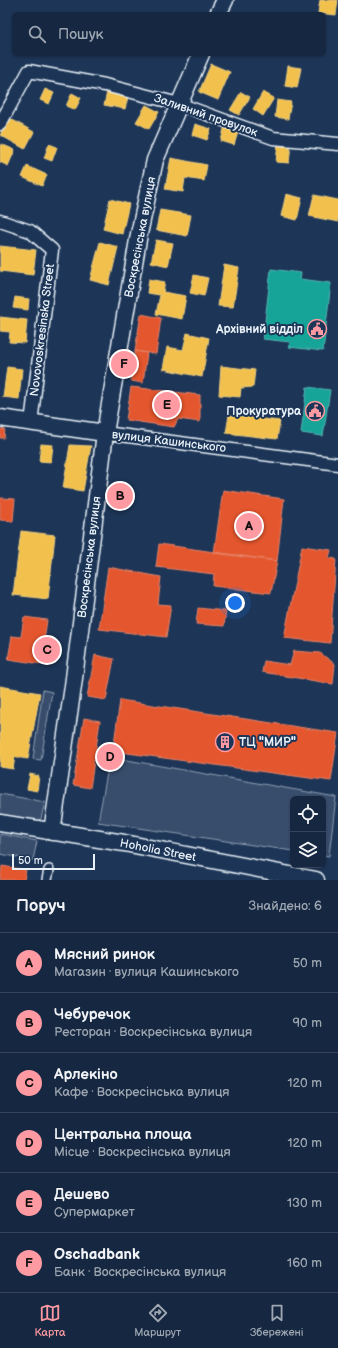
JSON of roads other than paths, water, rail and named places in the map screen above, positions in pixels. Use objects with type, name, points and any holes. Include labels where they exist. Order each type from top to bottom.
[{"type":"street","points":[[219,12],[225,0]]},
{"type":"street","name":"Воскресінська вулиця","points":[[52,832],[73,686],[105,433],[139,234],[155,160],[200,56]]},
{"type":"street","name":"Заливний провулок","points":[[0,124],[29,71],[105,85],[179,104],[272,138],[338,144]]},
{"type":"street","name":"Novovoskresinska Street","points":[[0,221],[30,232],[52,250],[31,423]]},
{"type":"street","name":"вулиця Кашинського","points":[[0,418],[338,464]]},
{"type":"street","name":"Hoholia Street","points":[[0,823],[124,844],[316,880]]},
{"type":"street","points":[[47,880],[48,870]]},
{"type":"place","name":"Архівний відділ","points":[[317,329]]},
{"type":"place","name":"Oschadbank","points":[[124,364]]},
{"type":"place","name":"Дешево","points":[[167,405]]},
{"type":"place","name":"Прокуратура","points":[[315,411]]},
{"type":"place","name":"Чебуречок","points":[[120,496]]},
{"type":"place","name":"Мясний ринок","points":[[249,526]]},
{"type":"place","name":"Арлекіно","points":[[47,650]]},
{"type":"place","name":"ТЦ \"МИР\"","points":[[225,742]]},
{"type":"place","name":"Центральна площа","points":[[110,757]]}]
